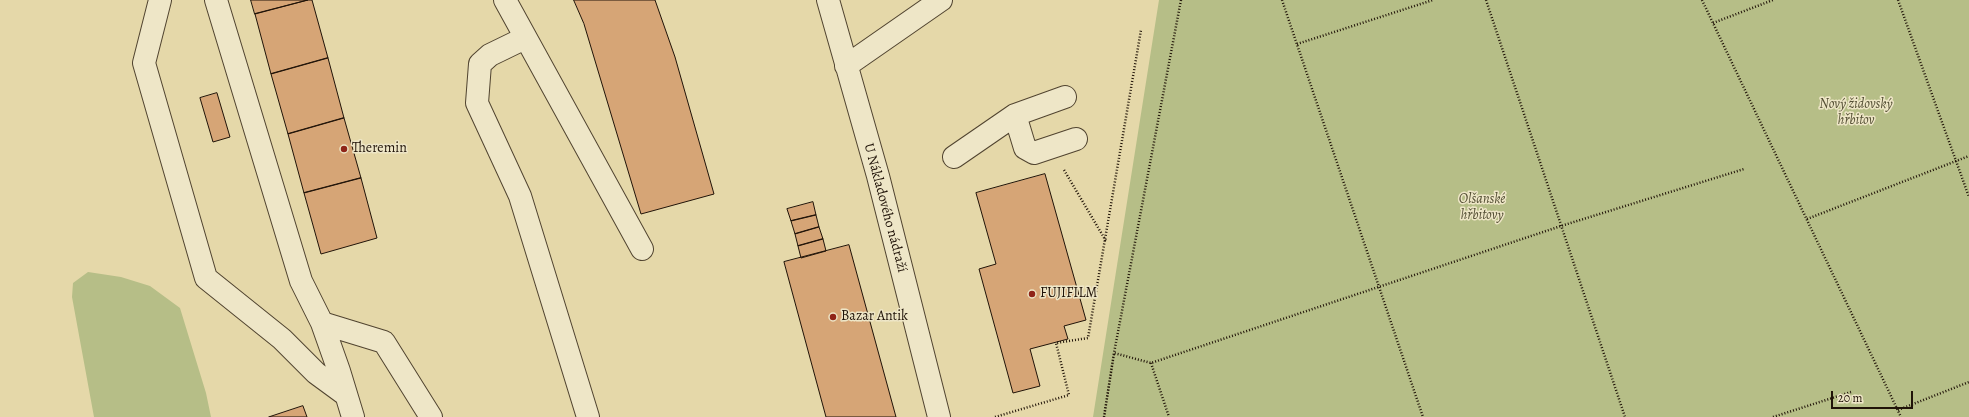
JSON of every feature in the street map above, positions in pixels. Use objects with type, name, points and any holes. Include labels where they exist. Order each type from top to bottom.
[{"type":"street","points":[[160,0],[144,63],[206,278],[282,339],[316,373],[346,395]]},
{"type":"street","points":[[216,0],[301,281],[322,323],[353,417]]},
{"type":"street","points":[[505,0],[524,38],[642,249]]},
{"type":"street","name":"U Nákladového nádraží","points":[[828,0],[878,176],[939,417]]},
{"type":"street","points":[[846,66],[940,0]]},
{"type":"street","points":[[524,38],[490,54],[480,64],[477,104],[520,196],[588,417]]},
{"type":"street","points":[[954,157],[1015,115],[1065,96]]},
{"type":"street","points":[[1015,115],[1025,148],[1028,151],[1034,153],[1076,139]]},
{"type":"street","points":[[322,323],[384,342],[431,417]]},
{"type":"path","points":[[1104,417],[1114,353],[1181,0]]},
{"type":"path","points":[[1282,0],[1423,417]]},
{"type":"path","points":[[1297,44],[1433,0]]},
{"type":"path","points":[[1486,0],[1625,417]]},
{"type":"path","points":[[1702,0],[1901,417]]},
{"type":"path","points":[[1713,23],[1773,0]]},
{"type":"path","points":[[1898,0],[1969,197]]},
{"type":"path","points":[[995,417],[1069,395],[1056,343],[1088,338],[1106,242],[1141,30]]},
{"type":"path","points":[[1807,219],[1969,156]]},
{"type":"path","points":[[1114,353],[1151,363],[1561,226],[1744,169]]},
{"type":"path","points":[[1066,171],[1106,242]]},
{"type":"path","points":[[1151,363],[1169,417]]},
{"type":"path","points":[[1898,410],[1969,382]]},
{"type":"path","points":[[1773,417],[1851,392]]},
{"type":"green space","name":"Olšanské hřbitovy","points":[[1159,0],[1969,0],[1969,417],[1093,417]]},
{"type":"green space","points":[[88,272],[121,277],[150,286],[180,308],[206,393],[211,417],[94,417],[72,297],[73,283]]},
{"type":"building","points":[[251,0],[308,0],[255,14]]},
{"type":"building","points":[[312,0],[328,58],[271,74],[255,14]]},
{"type":"building","points":[[574,0],[655,0],[675,57],[714,194],[641,214],[584,24]]},
{"type":"building","points":[[328,58],[344,118],[288,134],[271,74]]},
{"type":"building","points":[[217,93],[230,137],[213,142],[200,98]]},
{"type":"building","points":[[344,118],[361,178],[304,193],[288,134]]},
{"type":"building","name":"FUJIFILM","points":[[1045,174],[1086,320],[1064,326],[1068,339],[1030,349],[1040,386],[1013,393],[979,269],[996,264],[976,193]]},
{"type":"building","points":[[361,178],[377,238],[321,254],[304,193]]},
{"type":"building","points":[[813,202],[816,215],[791,221],[787,209]]},
{"type":"building","points":[[816,215],[819,227],[795,234],[791,221]]},
{"type":"building","points":[[819,227],[823,239],[798,246],[795,234]]},
{"type":"building","points":[[823,239],[826,251],[801,258],[798,246]]},
{"type":"building","points":[[849,245],[896,417],[826,417],[784,262]]},
{"type":"building","points":[[303,406],[307,417],[269,417]]},
{"type":"place","name":"Theremin","points":[[344,149]]},
{"type":"place","name":"FUJIFILM","points":[[1032,294]]},
{"type":"place","name":"Bazar Antik","points":[[833,317]]},
{"type":"park label","name":"Nový židovský hřbitov","points":[[1856,114]]}]
